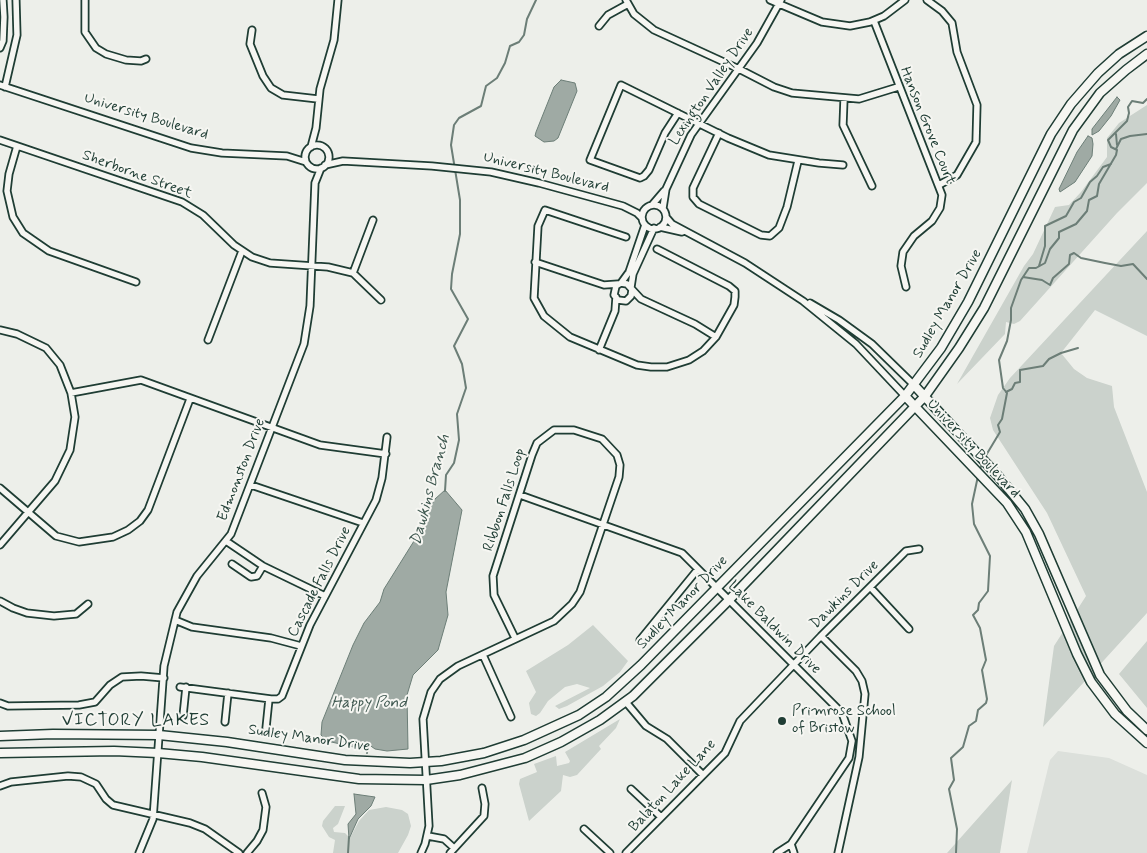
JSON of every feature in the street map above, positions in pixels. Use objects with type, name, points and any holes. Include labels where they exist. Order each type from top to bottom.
[{"type":"main road","name":"Sudley Manor Drive","points":[[0,736],[73,734],[160,735],[227,742],[354,760],[425,763],[462,758],[504,746],[553,728],[579,715],[622,684],[905,396],[941,348],[971,296],[1051,134],[1071,104],[1098,73],[1119,54],[1147,36]]},
{"type":"main road","name":"Sudley Manor Drive","points":[[0,753],[114,751],[158,753],[211,758],[359,779],[426,780],[469,773],[524,758],[561,742],[600,720],[625,701],[729,600],[925,396],[959,348],[984,308],[1073,130],[1100,93],[1147,54]]},
{"type":"main road","name":"University Boulevard","points":[[914,385],[1013,492],[1039,534],[1100,675],[1127,711],[1147,730]]},
{"type":"main road","name":"University Boulevard","points":[[905,396],[986,480],[1026,532],[1077,654],[1092,682],[1115,714],[1147,743]]},
{"type":"street","points":[[0,48],[3,41],[3,0]]},
{"type":"street","points":[[2,86],[17,35],[16,0]]},
{"type":"street","points":[[86,0],[85,32],[96,48],[106,54],[126,60],[141,61],[146,59]]},
{"type":"street","points":[[308,164],[309,148],[316,128],[318,99],[334,40],[338,0]]},
{"type":"street","points":[[770,0],[780,2],[832,24],[850,26],[874,21],[891,12],[905,0]]},
{"type":"street","points":[[927,0],[942,11],[952,23],[957,52],[977,105],[976,142],[957,176],[939,185]]},
{"type":"street","points":[[599,26],[608,15],[627,2],[634,14],[646,26],[774,87],[792,93],[859,99],[898,87]]},
{"type":"street","name":"Lexington Valley Drive","points":[[663,208],[666,189],[691,136],[757,43],[780,2]]},
{"type":"street","name":"Hanson Grove Court","points":[[874,21],[898,87],[939,185],[942,202],[937,214],[929,225],[914,236],[903,252],[901,266],[906,287]]},
{"type":"street","points":[[252,30],[250,44],[263,76],[271,88],[283,95],[318,99]]},
{"type":"street","points":[[678,113],[665,132],[650,170],[644,176],[640,178],[590,160],[621,85],[678,113],[719,134],[769,155],[843,165]]},
{"type":"street","name":"University Boulevard","points":[[2,86],[191,148],[222,153],[288,156],[308,164],[323,166],[343,161],[478,170],[531,181],[622,206],[638,213],[642,218]]},
{"type":"street","points":[[844,99],[843,125],[872,186]]},
{"type":"street","points":[[316,128],[322,146],[328,153]]},
{"type":"street","points":[[719,134],[693,188],[693,197],[699,204],[761,235],[770,236],[779,228],[787,207],[798,160]]},
{"type":"street","name":"Sherborne Street","points":[[0,140],[182,202],[203,215],[242,251],[270,263],[311,266],[352,273]]},
{"type":"street","points":[[17,146],[9,174],[8,191],[13,217],[23,233],[48,251],[136,282]]},
{"type":"street","name":"University Boulevard","points":[[288,156],[309,148],[322,146]]},
{"type":"street","name":"University Boulevard","points":[[328,153],[343,161]]},
{"type":"street","name":"Edmonston Drive","points":[[139,853],[154,815],[164,678],[168,645],[175,620],[182,600],[197,576],[226,541],[251,485],[304,344],[310,306],[315,183],[328,153]]},
{"type":"street","name":"Edmonston Drive","points":[[308,164],[315,183]]},
{"type":"street","name":"Lexington Valley Drive","points":[[650,206],[666,189]]},
{"type":"street","name":"University Boulevard","points":[[622,206],[650,206]]},
{"type":"street","points":[[615,311],[627,300],[632,289],[632,276],[656,228],[666,217],[663,208],[650,206],[642,218],[646,225],[656,228]]},
{"type":"street","points":[[626,237],[545,210],[538,226],[534,298],[544,316],[570,338],[637,365],[667,367],[689,360],[704,351],[716,337],[734,305],[735,291],[657,250]]},
{"type":"street","name":"University Boulevard","points":[[666,217],[671,223],[745,263],[803,301],[866,354],[905,396]]},
{"type":"street","points":[[373,220],[352,273],[381,300]]},
{"type":"street","points":[[598,350],[615,311],[614,288],[620,284],[629,272],[646,225]]},
{"type":"street","name":"University Boulevard","points":[[656,228],[669,228],[694,236]]},
{"type":"street","points":[[208,340],[242,251]]},
{"type":"street","points":[[535,262],[604,285],[627,284],[641,299],[695,324],[716,337]]},
{"type":"street","points":[[604,285],[615,296],[627,300],[641,299]]},
{"type":"street","name":"University Boulevard","points":[[803,301],[822,309],[863,337],[896,365],[914,385]]},
{"type":"street","points":[[0,330],[17,334],[46,348],[60,364],[71,393],[75,417],[70,450],[55,481],[0,545]]},
{"type":"street","points":[[71,393],[141,380],[320,446],[386,454]]},
{"type":"street","points":[[0,488],[56,536],[66,540],[97,541],[113,537],[128,530],[148,510],[190,399]]},
{"type":"street","name":"Ribbon Falls Loop","points":[[428,836],[429,813],[423,719],[431,692],[440,679],[458,666],[554,621],[572,604],[580,592],[619,477],[620,465],[617,454],[602,439],[564,428],[554,430],[538,443],[532,454],[493,576],[492,586],[494,595],[515,638]]},
{"type":"street","name":"Cascade Falls Drive","points":[[269,699],[278,699],[282,696],[301,646],[376,500],[386,454],[387,437]]},
{"type":"street","points":[[251,485],[363,523]]},
{"type":"street","name":"Lake Baldwin Drive","points":[[520,495],[674,548],[682,553],[842,712],[853,746],[845,764],[791,844],[777,853]]},
{"type":"street","points":[[226,541],[263,566],[325,596]]},
{"type":"street","name":"Dawkins Drive","points":[[794,666],[821,636],[906,551],[920,549]]},
{"type":"street","points":[[232,564],[251,576],[257,576],[263,566]]},
{"type":"street","points":[[640,640],[698,569]]},
{"type":"street","points":[[870,588],[909,629]]},
{"type":"street","points":[[0,601],[27,613],[54,616],[76,614],[88,604]]},
{"type":"street","points":[[175,620],[192,626],[271,638],[301,646]]},
{"type":"street","points":[[821,636],[856,671],[862,681],[865,694],[859,757],[838,853]]},
{"type":"street","points":[[483,655],[511,717]]},
{"type":"street","name":"Balaton Lake Lane","points":[[626,853],[725,753],[740,721],[794,666]]},
{"type":"street","points":[[0,704],[8,706],[79,705],[95,702],[110,685],[122,677],[164,678]]},
{"type":"street","points":[[183,716],[183,687],[228,693],[269,699],[266,728]]},
{"type":"street","points":[[225,722],[228,693]]},
{"type":"street","points":[[625,701],[646,726],[667,739],[704,775]]},
{"type":"street","points":[[0,786],[11,782],[68,776],[81,777],[96,784],[106,799],[113,805],[205,829],[239,853]]},
{"type":"street","points":[[420,853],[428,836],[444,839],[452,851],[484,816],[485,804],[482,788]]},
{"type":"street","points":[[631,789],[661,818]]},
{"type":"street","points":[[247,853],[263,830],[266,807],[262,793]]},
{"type":"street","points":[[584,829],[610,853]]},
{"type":"street","points":[[791,844],[794,853]]},
{"type":"shaded area","points":[[1147,105],[1147,183],[1117,213],[1020,321],[1014,324],[1006,322],[1005,334],[957,384],[1024,266],[1033,254],[1055,207],[1069,205],[1081,192],[1107,157],[1107,138],[1119,123]]},
{"type":"shaded area","points":[[1147,231],[1147,336],[1095,310],[1061,353],[1074,369],[1087,378],[1112,386],[1114,407],[1147,492],[1147,613],[1043,727],[1054,646],[1086,596],[1047,513],[993,430],[990,418],[998,395],[1010,378]]},
{"type":"shaded area","points":[[593,625],[628,661],[620,672],[603,686],[567,706],[559,709],[555,706],[590,688],[577,684],[565,687],[548,701],[540,713],[536,716],[531,714],[529,703],[536,692],[526,671],[568,645]]},
{"type":"shaded area","points":[[1147,641],[1147,708],[1119,674]]},
{"type":"shaded area","points":[[620,719],[616,728],[599,746],[601,749],[577,775],[570,777],[563,775],[561,791],[529,821],[519,784],[520,779],[537,772],[534,764],[556,756],[557,766],[569,763],[570,761],[565,752]]},
{"type":"shaded area","points":[[1058,751],[1109,758],[1147,775],[1147,853],[1027,853],[1050,760]]},
{"type":"shaded area","points":[[1012,780],[1000,853],[947,853]]},
{"type":"shaded area","points":[[335,806],[345,806],[338,824],[333,828],[334,832],[345,833],[350,838],[359,821],[369,810],[386,807],[402,810],[408,814],[411,826],[398,853],[333,853],[335,840],[329,837],[322,826],[323,821]]},
{"type":"water","points":[[561,80],[575,83],[577,91],[558,138],[554,141],[544,142],[535,136],[536,132],[554,87]]},
{"type":"water","points":[[1117,97],[1120,100],[1111,116],[1099,131],[1092,135],[1092,129]]},
{"type":"water","points":[[1088,136],[1092,138],[1092,156],[1075,182],[1060,192],[1059,189],[1077,152]]},
{"type":"water","name":"Happy Pond","points":[[445,490],[462,510],[446,592],[448,615],[438,650],[413,675],[407,695],[408,749],[387,751],[375,749],[368,744],[358,748],[327,741],[321,735],[322,722],[353,645],[364,623],[380,602],[384,589],[414,541],[420,524],[435,499]]},
{"type":"water","points":[[354,794],[375,797],[371,806],[358,819],[349,839],[348,824],[356,814]]},
{"type":"waterway","name":"Dawkins Branch","points":[[445,491],[446,475],[454,463],[459,440],[457,414],[466,388],[462,364],[454,346],[468,319],[451,289],[460,234],[460,200],[451,145],[454,125],[459,118],[481,106],[486,86],[497,78],[505,63],[510,46],[519,42],[524,35],[527,19],[536,0]]},
{"type":"waterway","points":[[985,457],[1000,432],[998,425],[1002,419],[1007,393],[1003,388],[999,360],[1007,341],[1011,308],[1021,280],[1029,268],[1036,268],[1045,263],[1050,249],[1059,238],[1059,232],[1076,224],[1087,211],[1089,200],[1097,196],[1099,184],[1116,155],[1117,150],[1111,147],[1108,140],[1127,121],[1128,107],[1132,101],[1143,103],[1147,99]]},
{"type":"waterway","points":[[1116,134],[1117,145]]},
{"type":"waterway","points":[[1116,149],[1121,139],[1147,134]]},
{"type":"waterway","points":[[1039,266],[1045,246],[1045,226],[1066,216],[1074,202],[1081,198],[1090,182],[1103,167],[1111,164]]},
{"type":"waterway","points":[[1023,277],[1042,280],[1050,285],[1053,278],[1069,264],[1070,255],[1074,253],[1081,258],[1121,266],[1133,264],[1147,279]]},
{"type":"waterway","points":[[1006,392],[1012,389],[1015,383],[1020,382],[1020,370],[1043,366],[1049,359],[1078,348]]},
{"type":"waterway","points":[[979,471],[983,462]]},
{"type":"waterway","points":[[956,853],[957,829],[949,789],[954,780],[951,758],[963,747],[969,726],[976,721],[978,710],[986,703],[987,699],[982,670],[986,660],[980,628],[973,615],[978,610],[979,603],[988,591],[990,556],[974,524],[972,504],[978,476]]},
{"type":"waterway","name":"Dawkins Branch","points":[[367,753],[368,742]]},
{"type":"waterway","name":"Dawkins Branch","points":[[348,853],[349,837]]},
{"type":"place","name":"Primrose School of Bristow","points":[[782,721]]},
{"type":"district","name":"VICTORY LAKES","points":[[136,721]]}]
